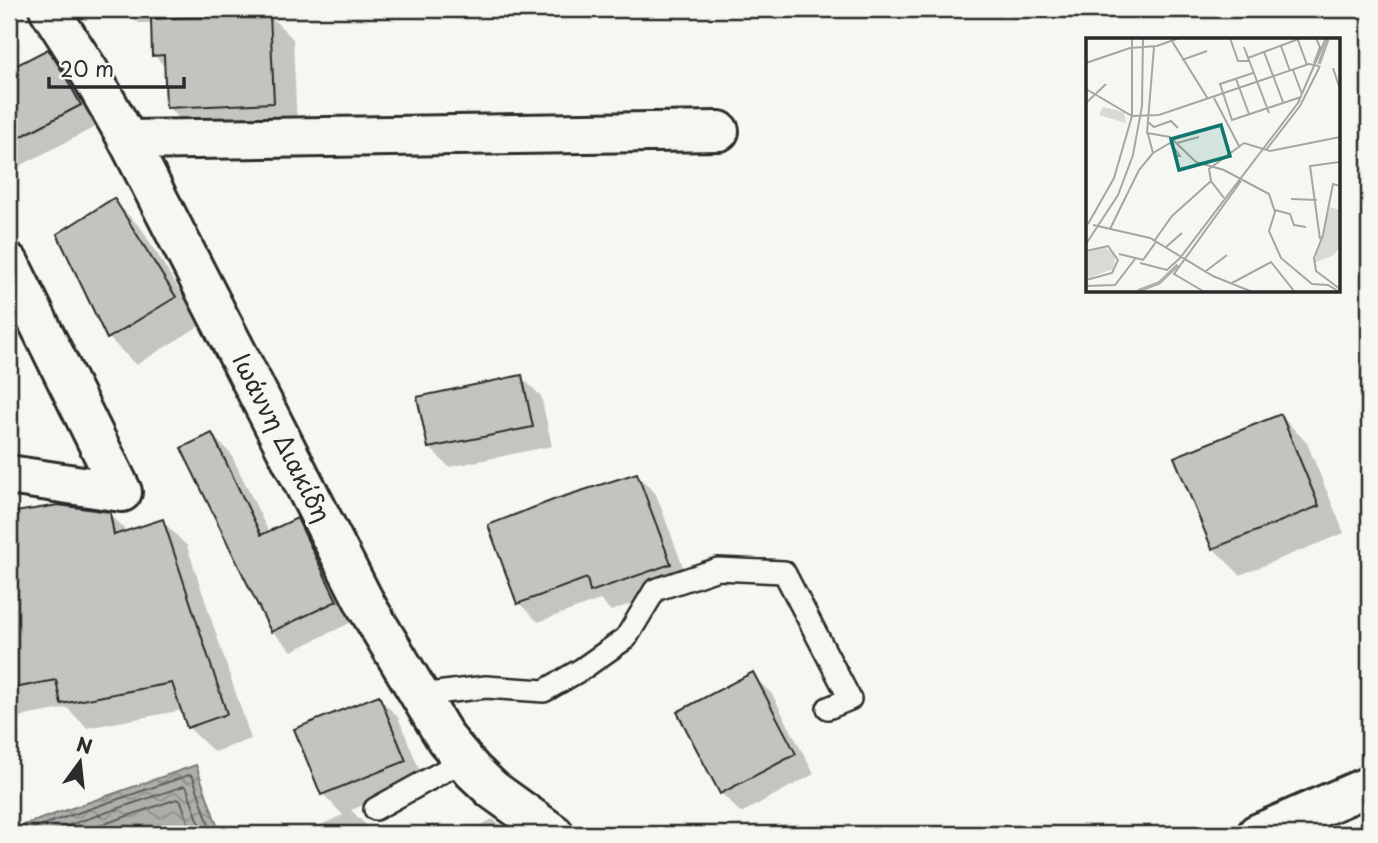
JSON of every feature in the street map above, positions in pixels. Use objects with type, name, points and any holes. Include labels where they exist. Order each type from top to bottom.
[{"type":"street","name":"Ιωάννη Διακίδη","points":[[49,9],[128,140],[367,607],[446,739],[493,790],[554,834]]},
{"type":"street","points":[[128,140],[719,131]]},
{"type":"street","points":[[9,263],[122,492],[9,475]]},
{"type":"street","points":[[1257,834],[1369,786]]},
{"type":"lane","points":[[420,695],[485,687],[544,691],[582,669],[626,638],[654,590],[718,569],[784,572],[850,699],[828,708]]},
{"type":"lane","points":[[374,809],[464,760]]},
{"type":"water","points":[[196,765],[220,834],[9,834],[9,830]]},
{"type":"building","points":[[270,13],[274,103],[166,108],[164,55],[152,56],[151,19]]},
{"type":"building","points":[[48,49],[81,105],[9,143],[9,69]]},
{"type":"building","points":[[114,198],[176,297],[107,339],[57,234]]},
{"type":"building","points":[[522,375],[533,427],[428,448],[417,397]]},
{"type":"building","points":[[1281,414],[1319,506],[1212,549],[1174,457]]},
{"type":"building","points":[[212,433],[261,535],[297,518],[337,601],[271,632],[181,448]]},
{"type":"building","points":[[637,473],[671,564],[590,592],[587,578],[517,604],[488,525],[556,499]]},
{"type":"building","points":[[58,505],[110,512],[114,535],[163,519],[227,714],[187,728],[172,683],[61,704],[56,680],[9,689],[9,513]]},
{"type":"building","points":[[753,672],[796,754],[720,794],[677,712]]},
{"type":"building","points":[[379,695],[406,761],[321,795],[294,729]]}]
